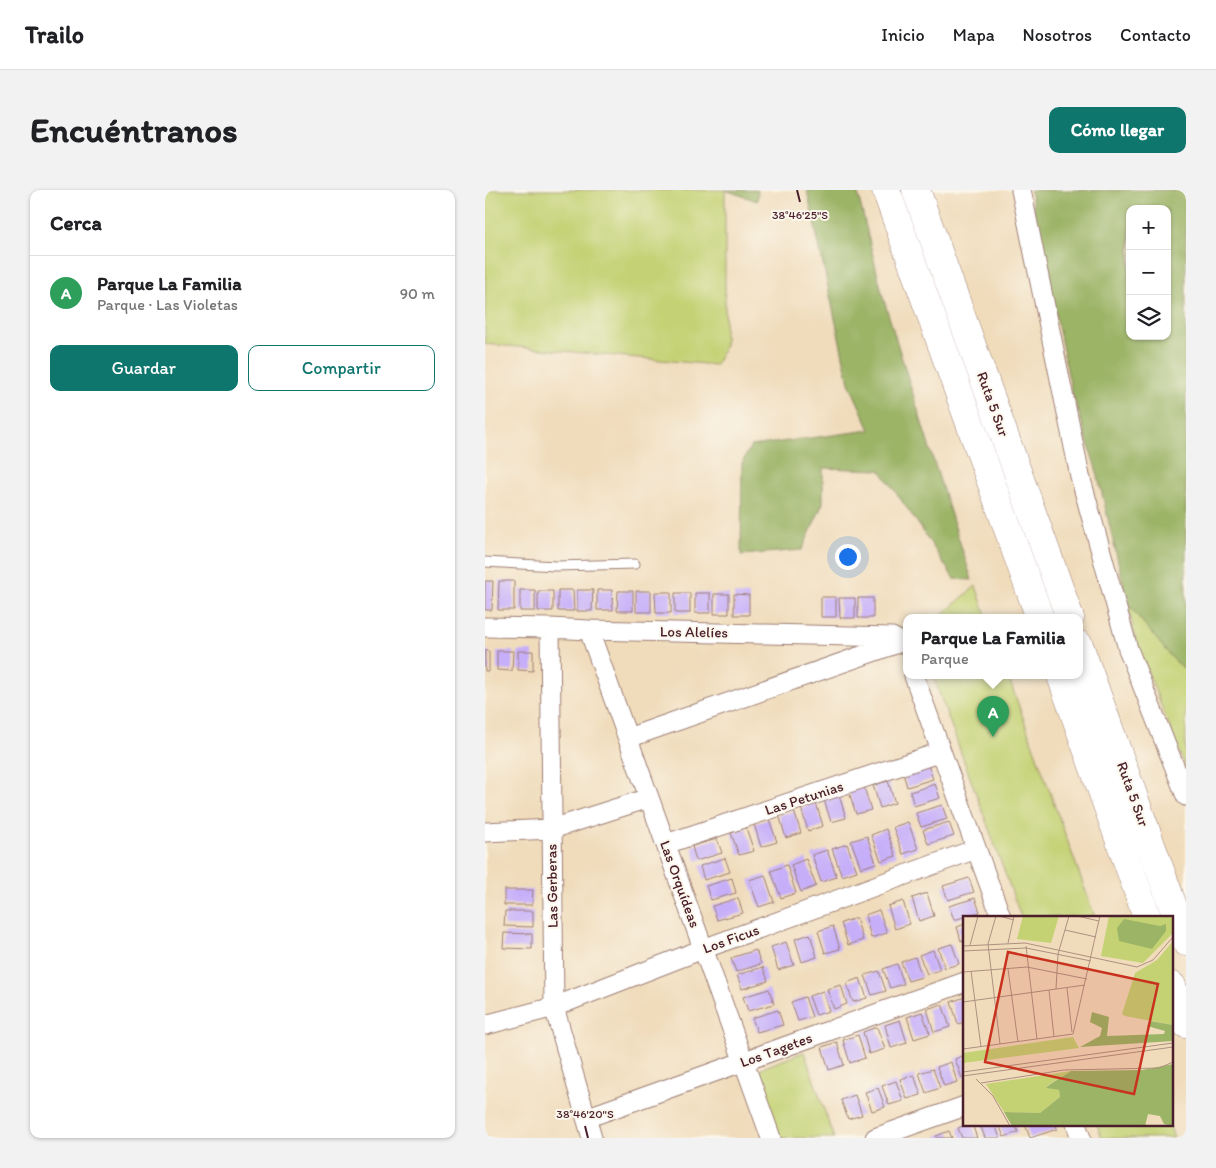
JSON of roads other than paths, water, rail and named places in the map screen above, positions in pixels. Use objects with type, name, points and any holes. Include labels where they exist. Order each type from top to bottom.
[{"type":"highway","name":"Ruta 5 Sur","points":[[886,190],[1039,614]]},
{"type":"highway","name":"Ruta 5 Sur","points":[[916,190],[1069,614]]},
{"type":"highway","name":"Ruta 5 Sur","points":[[1083,656],[1186,942]]},
{"type":"highway","name":"Ruta 5 Sur","points":[[1062,679],[1147,916]]},
{"type":"highway","points":[[1173,989],[1186,1024]]},
{"type":"street","points":[[1021,190],[1080,476],[1128,649],[1186,796]]},
{"type":"street","name":"Los Alelíes","points":[[485,627],[892,636],[903,648]]},
{"type":"street","name":"Las Gerberas","points":[[550,628],[554,1007],[592,1138]]},
{"type":"street","name":"Las Orquídeas","points":[[589,630],[771,1138]]},
{"type":"street","points":[[628,738],[903,649]]},
{"type":"street","points":[[915,679],[1001,916]]},
{"type":"street","name":"Las Petunias","points":[[666,844],[941,752]]},
{"type":"street","points":[[485,832],[552,829],[649,798]]},
{"type":"street","name":"Los Ficus","points":[[485,1025],[554,1007],[703,949],[976,848]]},
{"type":"street","name":"Los Tagetes","points":[[587,1118],[963,983]]},
{"type":"street","points":[[875,1138],[963,1107]]},
{"type":"street","points":[[1077,1126],[1081,1138]]},
{"type":"lane","points":[[485,562],[556,566],[635,564]]},
{"type":"place","name":"Parque La Familia","points":[[993,737]]}]
